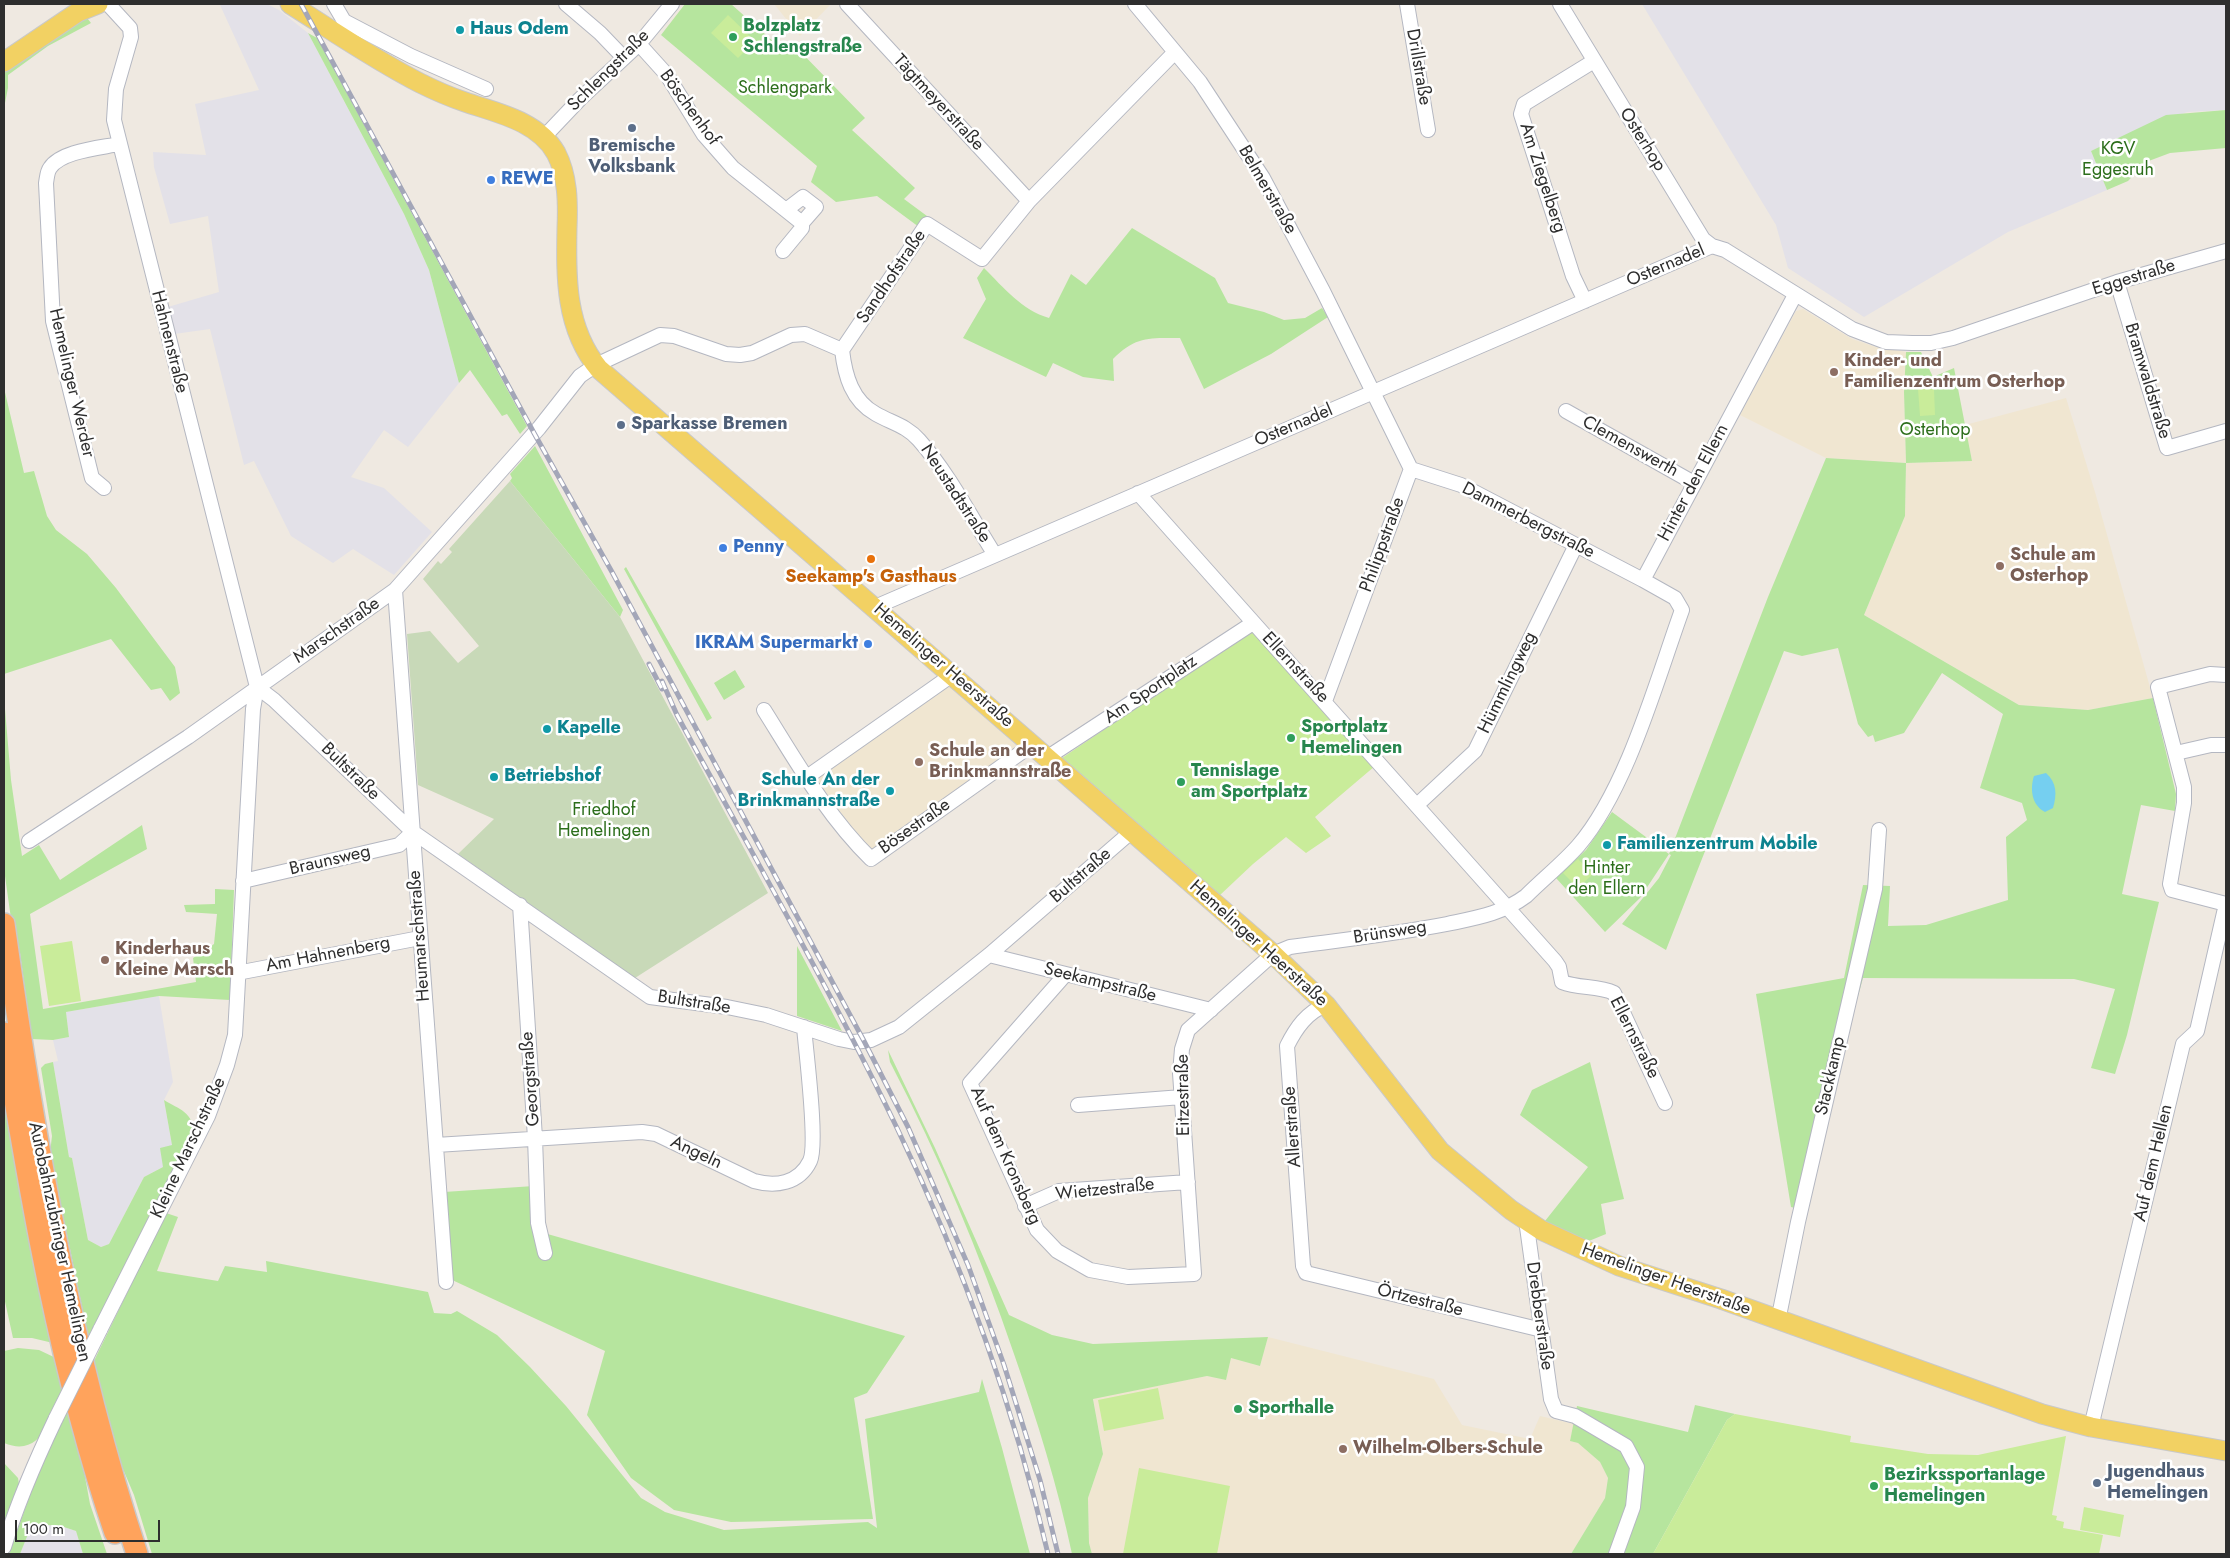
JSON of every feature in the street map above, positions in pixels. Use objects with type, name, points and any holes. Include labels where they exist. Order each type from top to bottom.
[{"type":"highway","name":"Autobahnzubringer Hemelingen","points":[[4,924],[30,1102],[66,1286],[110,1463],[137,1554]]},
{"type":"highway","name":"Autobahnzubringer Hemelingen","points":[[4,1034],[23,1156],[64,1357],[95,1472],[122,1554]]},
{"type":"main road","points":[[4,50],[70,4]]},
{"type":"main road","points":[[4,62],[78,12],[98,4]]},
{"type":"main road","name":"Hemelinger Heerstraße","points":[[290,4],[366,52],[420,83],[463,102],[516,118],[543,138],[556,153],[568,196],[566,278],[568,301],[583,344],[596,365],[647,412],[875,607],[1273,954],[1326,1006],[1440,1151],[1472,1179],[1526,1220],[1541,1230],[1619,1266],[1721,1299],[2042,1414],[2091,1427],[2226,1451]]},
{"type":"street","name":"Hahnenstraße","points":[[108,4],[130,28],[131,37],[114,103],[114,120],[119,144],[257,687]]},
{"type":"street","points":[[334,4],[344,21],[411,56],[486,89]]},
{"type":"street","points":[[566,4],[624,58]]},
{"type":"street","name":"Schlengstraße","points":[[543,138],[580,99],[639,44],[672,4]]},
{"type":"street","name":"Tägtmeyerstraße","points":[[847,4],[1029,201]]},
{"type":"street","name":"Belmerstraße","points":[[1135,4],[1200,82],[1263,178],[1374,391]]},
{"type":"street","name":"Drillstraße","points":[[1407,4],[1428,130]]},
{"type":"street","name":"Osterhop","points":[[1560,4],[1703,239],[1712,246],[1725,250],[1852,330],[1886,342],[1924,343],[1946,339],[2042,308]]},
{"type":"street","name":"Böschenhof","points":[[639,44],[667,75],[704,135],[733,168],[802,223]]},
{"type":"street","name":"Sandhofstraße","points":[[842,350],[927,224],[982,260],[1029,201],[1175,52]]},
{"type":"street","name":"Am Ziegelberg","points":[[1585,301],[1573,276],[1522,114],[1524,104],[1594,61]]},
{"type":"street","name":"Hemelinger Werder","points":[[104,488],[92,478],[53,321],[46,183],[48,169],[57,160],[68,155],[119,144]]},
{"type":"street","points":[[783,250],[802,228],[802,223],[816,207],[803,197],[786,210]]},
{"type":"street","name":"Osternadel","points":[[875,607],[1712,246]]},
{"type":"street","name":"Eggestraße","points":[[2042,308],[2117,282],[2226,251]]},
{"type":"street","name":"Bramwaldstraße","points":[[2117,282],[2167,448],[2226,431]]},
{"type":"street","name":"Hinter den Ellern","points":[[1643,580],[1795,295]]},
{"type":"street","points":[[596,365],[660,335],[674,336],[726,354],[752,353],[791,335],[805,334],[842,350]]},
{"type":"street","name":"Neustadtstraße","points":[[842,350],[847,377],[854,394],[863,406],[877,415],[899,424],[919,439],[995,555]]},
{"type":"street","name":"Marschstraße","points":[[29,841],[188,737],[395,590],[539,428],[580,376],[596,365]]},
{"type":"street","points":[[1374,391],[1411,469]]},
{"type":"street","name":"Clemenswerth","points":[[1566,411],[1694,482]]},
{"type":"street","name":"Dammerbergstraße","points":[[1411,469],[1461,485],[1643,580]]},
{"type":"street","name":"Philippstraße","points":[[1326,701],[1411,469]]},
{"type":"street","name":"Ellernstraße","points":[[1138,493],[1326,701],[1555,961],[1559,967],[1559,986],[1571,985],[1607,990],[1614,993],[1665,1103]]},
{"type":"street","name":"Hümmlingweg","points":[[1417,805],[1475,751],[1576,545]]},
{"type":"street","points":[[1507,908],[1526,896],[1578,846],[1602,812],[1635,740],[1682,610],[1675,598],[1643,580]]},
{"type":"street","name":"Heumarschstraße","points":[[395,590],[446,1282]]},
{"type":"street","name":"Am Sportplatz","points":[[1048,757],[1254,623]]},
{"type":"street","points":[[2226,675],[2210,674],[2158,687],[2184,787],[2184,804],[2170,884],[2172,890],[2226,904]]},
{"type":"street","points":[[764,710],[807,777],[952,675]]},
{"type":"street","name":"Bultstraße","points":[[257,687],[274,700],[413,832],[650,997],[727,1007],[766,1015],[839,1039],[854,1042],[871,1040],[898,1027],[989,955],[1131,832]]},
{"type":"street","name":"Kleine Marschstraße","points":[[4,1547],[12,1520],[38,1456],[208,1116],[225,1072],[235,1035],[253,709],[257,687]]},
{"type":"street","name":"Bösestraße","points":[[807,777],[850,838],[871,858],[1033,744]]},
{"type":"street","points":[[2176,753],[2211,746],[2226,746]]},
{"type":"street","name":"Stackkamp","points":[[1778,1321],[1802,1203],[1875,889],[1879,830]]},
{"type":"street","name":"Braunsweg","points":[[243,881],[399,845],[413,832]]},
{"type":"street","name":"Auf dem Hellen","points":[[2091,1427],[2182,1044],[2197,1031],[2226,904]]},
{"type":"street","name":"Georgstraße","points":[[520,905],[535,1138],[538,1223],[545,1253]]},
{"type":"street","name":"Brünsweg","points":[[1273,954],[1290,947],[1416,930],[1490,915],[1507,908]]},
{"type":"street","name":"Am Hahnenberg","points":[[237,972],[420,938]]},
{"type":"street","name":"Eitzestraße","points":[[1194,1274],[1182,1097],[1182,1049],[1188,1030],[1273,954]]},
{"type":"street","name":"Seekampstraße","points":[[989,955],[1211,1010]]},
{"type":"street","name":"Auf dem Kronsberg","points":[[1065,975],[970,1083],[1037,1230],[1058,1251],[1090,1270],[1128,1277],[1194,1274]]},
{"type":"street","name":"Allerstraße","points":[[1303,1266],[1287,1046],[1296,1028],[1316,1009],[1326,1006]]},
{"type":"street","name":"Angeln","points":[[436,1145],[642,1132],[656,1134],[754,1180],[769,1185],[780,1184],[793,1179],[806,1169],[811,1160],[813,1134],[804,1027]]},
{"type":"street","points":[[1078,1105],[1182,1097]]},
{"type":"street","name":"Wietzestraße","points":[[1025,1206],[1059,1191],[1188,1182]]},
{"type":"street","name":"Drebberstraße","points":[[1526,1220],[1551,1398],[1556,1411],[1575,1416],[1626,1446],[1637,1468],[1633,1506],[1616,1554]]},
{"type":"street","name":"Örtzestraße","points":[[1303,1266],[1306,1273],[1542,1330]]},
{"type":"shaded area","points":[[215,4],[267,4],[279,10],[308,33],[404,214],[429,270],[459,383],[408,447],[384,430],[351,477],[384,488],[432,532],[394,575],[353,549],[333,563],[291,536],[254,461],[244,465],[210,329],[167,335],[161,309],[219,292],[208,216],[170,224],[154,167],[153,152],[206,155],[195,104],[259,90],[220,5]]},
{"type":"shaded area","points":[[774,4],[831,4],[800,36]]},
{"type":"shaded area","points":[[1642,4],[2226,4],[2226,110],[2187,112],[2091,151],[2107,190],[2008,232],[1864,317],[1788,268],[1776,225]]},
{"type":"shaded area","name":"Kinder- und Familienzentrum Osterhop","points":[[1803,309],[1852,339],[1876,347],[1906,352],[1904,392],[1906,463],[1826,458],[1740,415],[1796,311]]},
{"type":"shaded area","name":"Schule am Osterhop","points":[[2066,398],[2095,492],[2153,698],[2088,710],[2019,705],[1864,615],[1905,516],[1906,463],[1972,461],[1965,425]]},
{"type":"shaded area","name":"Schule an der Brinkmannstraße","points":[[949,686],[1018,747],[872,852],[866,848],[819,783],[818,776]]},
{"type":"shaded area","points":[[159,996],[173,1082],[164,1100],[172,1145],[163,1167],[144,1177],[109,1244],[101,1247],[88,1240],[72,1158],[69,1157],[53,1062],[58,1061],[53,1040],[69,1037],[66,1012]]},
{"type":"shaded area","name":"Wilhelm-Olbers-Schule","points":[[1268,1337],[1434,1379],[1462,1425],[1530,1439],[1540,1416],[1574,1424],[1570,1441],[1578,1443],[1600,1462],[1608,1478],[1605,1498],[1571,1554],[1092,1554],[1089,1543],[1088,1498],[1103,1454],[1093,1398],[1207,1376],[1226,1380],[1231,1358],[1260,1366]]},
{"type":"shaded area","points":[[31,1524],[61,1526],[76,1531],[83,1554],[20,1554]]},
{"type":"green space","name":"Schlengpark","points":[[685,4],[731,4],[784,51],[795,46],[865,118],[852,130],[915,188],[904,199],[927,216],[919,227],[877,196],[836,202],[811,182],[817,166],[661,35]]},
{"type":"green space","points":[[84,14],[91,23],[48,46],[8,75],[8,88],[4,108],[4,68]]},
{"type":"green space","name":"Bolzplatz Schlengstraße","points":[[728,15],[755,41],[738,58],[711,33]]},
{"type":"green space","points":[[308,33],[317,38],[527,426],[520,434],[507,414],[502,416],[470,370],[459,383],[429,270],[404,214]]},
{"type":"green space","name":"KGV Eggesruh","points":[[2226,110],[2226,148],[2170,153],[2146,162],[2128,181],[2107,190],[2091,151],[2166,115]]},
{"type":"green space","points":[[1132,228],[1215,278],[1228,303],[1264,312],[1284,320],[1305,318],[1322,308],[1328,317],[1271,354],[1204,389],[1180,338],[1144,340],[1136,342],[1121,351],[1113,359],[1114,381],[1083,377],[1053,363],[1046,377],[963,338],[986,299],[977,278],[984,268],[1022,304],[1030,310],[1049,318],[1071,274],[1086,285]]},
{"type":"green space","name":"Osterhop","points":[[1906,352],[1921,352],[1933,377],[1954,368],[1972,461],[1906,463],[1904,392]]},
{"type":"green space","points":[[4,388],[24,473],[34,471],[47,516],[56,530],[87,554],[116,588],[175,667],[180,693],[170,701],[161,688],[151,690],[111,639],[4,674]]},
{"type":"green space","points":[[1918,389],[1934,389],[1935,415],[1920,416]]},
{"type":"green space","points":[[535,446],[623,610],[620,617],[510,481],[512,478],[510,474]]},
{"type":"green space","points":[[1826,458],[1906,463],[1905,516],[1864,615],[2019,705],[2088,710],[2153,698],[2176,794],[2175,811],[2141,805],[2122,894],[2159,902],[2127,1035],[2115,1074],[2091,1068],[2115,989],[2074,979],[1863,978],[1799,1209],[1791,1207],[1756,994],[1844,978],[1863,885],[1890,886],[1888,926],[1926,925],[2008,900],[2006,837],[2027,820],[2022,803],[1980,788],[2003,714],[1942,673],[1904,733],[1875,742],[1873,735],[1868,737],[1858,724],[1838,648],[1802,656],[1784,651],[1666,950],[1622,924],[1659,878],[1671,855],[1669,854],[1768,597]]},
{"type":"green space","name":"Friedhof Hemelingen","points":[[510,481],[620,617],[768,893],[635,978],[458,854],[494,819],[418,785],[407,634],[430,631],[458,663],[479,646],[423,579],[438,561],[441,564],[452,552],[449,549]]},
{"type":"green space","points":[[626,567],[712,718],[707,721],[624,569]]},
{"type":"green space","name":"Tennislage am Sportplatz","points":[[1254,628],[1375,766],[1315,817],[1331,836],[1306,853],[1286,837],[1253,864],[1219,896],[1062,758]]},
{"type":"green space","points":[[735,670],[745,687],[724,700],[714,683]]},
{"type":"green space","points":[[4,697],[11,780],[22,856],[39,845],[60,880],[142,825],[147,849],[30,914],[43,1009],[196,982],[193,958],[214,944],[217,914],[186,912],[184,905],[215,904],[215,889],[234,890],[230,1000],[159,996],[66,1012],[69,1037],[53,1040],[32,1039],[20,953],[15,947],[4,869]]},
{"type":"green space","name":"Hinter den Ellern","points":[[1612,812],[1669,854],[1640,898],[1605,932],[1556,878],[1586,850]]},
{"type":"green space","points":[[1578,859],[1593,874],[1578,888],[1563,873]]},
{"type":"green space","points":[[72,941],[81,1001],[49,1006],[40,946]]},
{"type":"green space","points":[[797,946],[842,1031],[797,1016]]},
{"type":"green space","points":[[888,1050],[935,1148],[1009,1315],[1052,1335],[1093,1344],[1268,1337],[1260,1366],[1231,1358],[1226,1380],[1207,1376],[1093,1399],[1103,1454],[1088,1498],[1089,1543],[1092,1554],[1072,1554],[1046,1454],[1001,1317],[958,1206],[890,1062]]},
{"type":"green space","points":[[53,1062],[69,1157],[72,1158],[88,1240],[101,1247],[109,1244],[144,1177],[163,1167],[160,1148],[172,1145],[164,1100],[184,1112],[191,1120],[193,1126],[193,1132],[89,1340],[50,1153],[52,1136],[41,1068],[45,1064]]},
{"type":"green space","points":[[1590,1062],[1624,1199],[1601,1204],[1606,1234],[1584,1243],[1545,1221],[1588,1167],[1520,1115],[1532,1090]]},
{"type":"green space","points":[[4,1082],[53,1343],[32,1338],[13,1338],[4,1297]]},
{"type":"green space","points":[[534,1186],[537,1231],[905,1336],[867,1393],[854,1398],[873,1519],[731,1522],[674,1510],[631,1478],[587,1415],[605,1351],[450,1279],[444,1192]]},
{"type":"green space","points":[[166,1213],[178,1217],[157,1271],[218,1281],[225,1266],[267,1272],[266,1261],[428,1292],[434,1313],[451,1314],[457,1311],[497,1335],[566,1406],[641,1498],[665,1512],[724,1530],[868,1522],[877,1528],[865,1419],[979,1392],[982,1379],[1030,1554],[152,1554],[134,1495],[117,1455],[92,1365]]},
{"type":"green space","points":[[18,1348],[39,1350],[58,1359],[65,1387],[44,1432],[37,1440],[28,1445],[17,1446],[4,1443],[4,1351]]},
{"type":"green space","points":[[1158,1388],[1164,1419],[1104,1431],[1098,1400]]},
{"type":"green space","points":[[1695,1405],[1735,1414],[1727,1420],[1653,1554],[1571,1554],[1605,1498],[1608,1478],[1600,1462],[1578,1443],[1570,1441],[1577,1406],[1688,1432]]},
{"type":"green space","points":[[70,1410],[90,1504],[107,1554],[83,1554],[76,1531],[61,1526],[32,1524],[20,1554],[9,1554],[36,1478],[66,1412]]},
{"type":"green space","name":"Bezirkssportanlage Hemelingen","points":[[1735,1414],[1851,1436],[1850,1442],[1928,1454],[1978,1455],[2066,1436],[2052,1515],[2057,1516],[2056,1520],[2064,1522],[2063,1528],[2103,1535],[2099,1554],[1653,1554],[1727,1420]]},
{"type":"green space","points":[[4,1463],[18,1478],[19,1484],[4,1531]]},
{"type":"green space","points":[[1139,1468],[1230,1486],[1217,1554],[1123,1554]]},
{"type":"green space","points":[[2084,1507],[2124,1515],[2120,1537],[2080,1530]]},
{"type":"water","points":[[2046,773],[2054,785],[2055,798],[2053,808],[2045,812],[2034,801],[2032,786],[2034,776]]},
{"type":"railway","points":[[301,4],[534,433],[612,572],[864,1041],[908,1127],[968,1265],[1004,1365],[1040,1480],[1058,1554]]},
{"type":"railway","points":[[649,664],[662,689]]},
{"type":"railway","points":[[662,681],[677,715],[844,1023],[921,1179],[984,1336],[1019,1444],[1048,1554]]},
{"type":"place","name":"Haus Odem","points":[[460,30]]},
{"type":"place","name":"Bolzplatz Schlengstraße","points":[[733,37]]},
{"type":"place","name":"Bremische Volksbank","points":[[632,128]]},
{"type":"place","name":"REWE","points":[[491,180]]},
{"type":"place","name":"Kinder- und Familienzentrum Osterhop","points":[[1834,372]]},
{"type":"place","name":"Sparkasse Bremen","points":[[621,425]]},
{"type":"place","name":"Penny","points":[[723,548]]},
{"type":"place","name":"Seekamp's Gasthaus","points":[[871,559]]},
{"type":"place","name":"Schule am Osterhop","points":[[2000,566]]},
{"type":"place","name":"IKRAM Supermarkt","points":[[868,644]]},
{"type":"place","name":"Kapelle","points":[[547,729]]},
{"type":"place","name":"Sportplatz Hemelingen","points":[[1291,738]]},
{"type":"place","name":"Schule an der Brinkmannstraße","points":[[919,762]]},
{"type":"place","name":"Betriebshof","points":[[494,777]]},
{"type":"place","name":"Tennislage am Sportplatz","points":[[1181,782]]},
{"type":"place","name":"Schule An der Brinkmannstraße","points":[[890,791]]},
{"type":"place","name":"Familienzentrum Mobile","points":[[1607,845]]},
{"type":"place","name":"Kinderhaus Kleine Marsch","points":[[105,960]]},
{"type":"place","name":"Sporthalle","points":[[1238,1409]]},
{"type":"place","name":"Wilhelm-Olbers-Schule","points":[[1343,1449]]},
{"type":"place","name":"Jugendhaus Hemelingen","points":[[2097,1483]]},
{"type":"place","name":"Bezirkssportanlage Hemelingen","points":[[1874,1486]]}]
